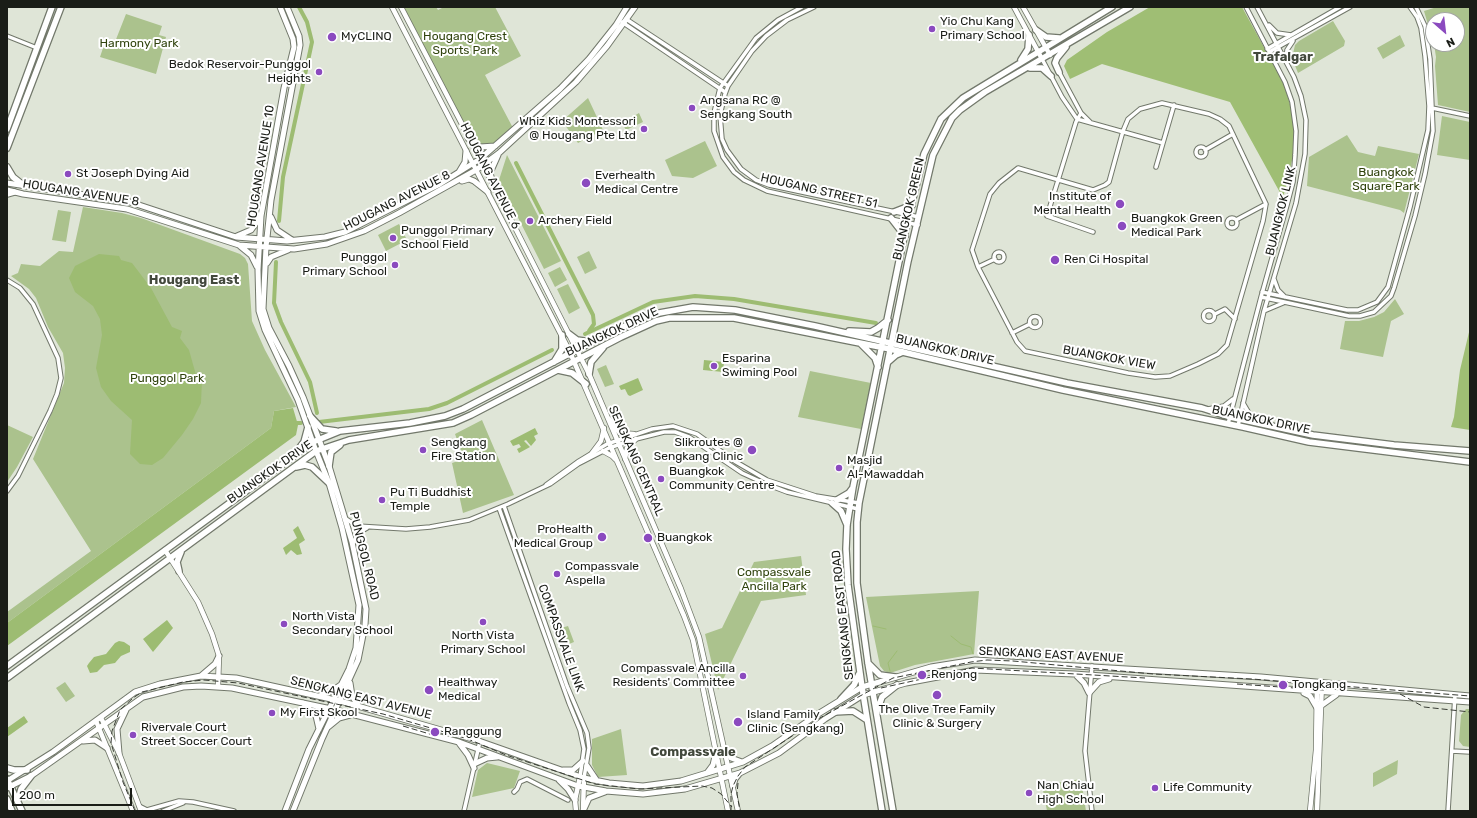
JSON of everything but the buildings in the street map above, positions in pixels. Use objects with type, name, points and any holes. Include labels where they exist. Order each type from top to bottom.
[{"type":"main road","points":[[7,148],[61,7]]},
{"type":"main road","name":"HOUGANG AVENUE 10","points":[[280,7],[293,39],[293,52],[284,88],[261,216],[258,270],[259,311],[265,330],[298,400],[308,427],[316,440]]},
{"type":"main road","name":"HOUGANG AVENUE 10","points":[[287,7],[299,36],[300,46],[270,214],[266,247],[263,309],[269,328],[289,366],[310,416],[316,440]]},
{"type":"main road","name":"HOUGANG AVENUE 8","points":[[7,183],[130,202],[236,237],[267,241],[292,241],[325,237],[352,229],[459,173],[480,159],[560,89],[589,59],[627,7]]},
{"type":"main road","name":"HOUGANG AVENUE 8","points":[[7,190],[127,209],[239,245],[294,249],[327,244],[353,236],[453,184],[476,170],[499,153],[564,94],[626,22],[635,7]]},
{"type":"main road","name":"BUANGKOK GREEN","points":[[882,347],[907,222],[924,154],[941,119],[963,98],[1037,51],[1112,7]]},
{"type":"main road","name":"BUANGKOK GREEN","points":[[890,349],[908,261],[918,225],[933,155],[952,118],[971,102],[1130,7]]},
{"type":"main road","points":[[7,130],[50,8]]},
{"type":"main road","points":[[1036,30],[1049,38],[1061,38]]},
{"type":"main road","points":[[1018,63],[1025,56],[1028,49],[1029,35]]},
{"type":"main road","points":[[1058,72],[1056,63],[1057,58],[1072,41]]},
{"type":"main road","points":[[1028,68],[1042,68],[1051,76]]},
{"type":"main road","points":[[468,138],[473,144],[480,147],[490,147],[498,144]]},
{"type":"main road","points":[[459,173],[464,162],[466,151]]},
{"type":"main road","points":[[494,187],[490,173],[499,153]]},
{"type":"main road","points":[[7,167],[13,177],[23,186]]},
{"type":"main road","points":[[453,184],[469,179],[476,182],[488,192]]},
{"type":"main road","points":[[7,194],[14,192]]},
{"type":"main road","points":[[894,212],[912,205]]},
{"type":"main road","points":[[270,214],[277,230],[292,241]]},
{"type":"main road","points":[[236,237],[251,230],[261,216]]},
{"type":"main road","points":[[891,218],[905,236]]},
{"type":"main road","points":[[239,245],[251,255],[258,270]]},
{"type":"main road","points":[[265,268],[271,256],[279,252],[294,249]]},
{"type":"main road","name":"BUANGKOK DRIVE","points":[[7,666],[316,440],[340,431],[410,423],[445,416],[463,409],[592,342],[648,316],[692,307],[735,310],[884,340],[1067,383],[1202,408],[1230,417],[1320,436],[1394,445],[1470,451]]},
{"type":"main road","name":"BUANGKOK DRIVE","points":[[7,678],[316,451],[349,440],[453,423],[607,344],[656,321],[669,318],[695,316],[734,318],[882,347],[1063,390],[1309,442],[1470,462]]},
{"type":"main road","points":[[839,332],[871,332],[888,320]]},
{"type":"main road","points":[[894,330],[904,345]]},
{"type":"main road","points":[[569,334],[577,340],[592,342]]},
{"type":"main road","points":[[552,363],[562,349],[562,335]]},
{"type":"main road","points":[[589,374],[591,362],[607,344]]},
{"type":"main road","points":[[861,344],[875,358],[878,369]]},
{"type":"main road","name":"SENGKANG EAST ROAD","points":[[882,347],[850,504],[846,549],[848,585],[863,695],[882,811]]},
{"type":"main road","name":"SENGKANG EAST ROAD","points":[[890,349],[859,506],[857,583],[871,684],[893,811]]},
{"type":"main road","points":[[888,362],[896,355],[904,352]]},
{"type":"main road","points":[[557,370],[572,373],[586,384]]},
{"type":"main road","points":[[310,416],[322,429],[340,431]]},
{"type":"main road","points":[[293,456],[304,442],[308,427]]},
{"type":"main road","name":"PUNGGOL ROAD","points":[[316,440],[322,448],[353,543],[366,609],[360,652],[349,682],[337,700]]},
{"type":"main road","name":"PUNGGOL ROAD","points":[[293,811],[327,728],[342,683],[356,648],[359,605],[342,528],[329,483],[316,451],[316,440]]},
{"type":"main road","points":[[328,466],[331,452],[334,448],[349,440]]},
{"type":"main road","points":[[294,467],[305,465],[312,467],[329,483]]},
{"type":"main road","points":[[847,525],[841,511],[834,501],[849,493],[854,487]]},
{"type":"main road","points":[[179,572],[178,557],[184,548]]},
{"type":"main road","points":[[202,676],[216,664],[219,656]]},
{"type":"main road","name":"SENGKANG EAST AVENUE","points":[[8,783],[101,718],[135,692],[160,684],[202,676],[218,676],[337,700],[480,741],[582,777],[625,785],[651,785],[681,781],[743,762],[772,746],[841,699],[862,687],[931,667],[975,660],[1092,666],[1320,682],[1470,696]]},
{"type":"main road","points":[[868,663],[880,675],[895,678]]},
{"type":"main road","name":"SENGKANG EAST AVENUE","points":[[8,783],[31,776],[79,743],[127,707],[150,694],[183,687],[218,686],[333,709],[459,742],[580,786],[606,791],[644,794],[665,792],[721,780],[740,773],[779,753],[834,712],[863,695],[897,685],[975,670],[1074,674],[1300,692],[1470,702]]},
{"type":"main road","points":[[841,699],[854,685],[860,671]]},
{"type":"main road","points":[[1074,674],[1082,680],[1089,693],[1099,682],[1116,678]]},
{"type":"main road","points":[[349,682],[352,696],[359,706]]},
{"type":"main road","points":[[318,696],[332,691],[342,683]]},
{"type":"main road","points":[[876,714],[882,697],[897,685]]},
{"type":"main road","points":[[1300,692],[1310,696],[1320,706],[1331,697],[1339,694]]},
{"type":"main road","points":[[302,702],[316,716],[319,730]]},
{"type":"main road","points":[[119,753],[117,729],[127,707]]},
{"type":"main road","name":"PUNGGOL ROAD","points":[[285,811],[306,756],[319,730],[333,709]]},
{"type":"main road","points":[[834,712],[853,711],[867,720]]},
{"type":"main road","points":[[327,728],[339,718],[353,714]]},
{"type":"main road","points":[[79,743],[88,739],[95,740],[107,748]]},
{"type":"main road","points":[[459,742],[474,766],[487,758],[500,757]]},
{"type":"main road","points":[[725,749],[731,758],[743,762]]},
{"type":"main road","points":[[704,775],[713,765],[716,752]]},
{"type":"main road","points":[[560,770],[572,770],[583,762]]},
{"type":"main road","points":[[587,766],[597,781]]},
{"type":"main road","points":[[7,768],[14,770],[27,770]]},
{"type":"main road","points":[[733,786],[735,779],[740,773]]},
{"type":"main road","points":[[18,801],[21,789],[31,776]]},
{"type":"main road","points":[[556,778],[568,788],[576,800]]},
{"type":"main road","points":[[8,783],[22,811]]},
{"type":"main road","points":[[583,811],[589,798],[606,791]]},
{"type":"main road","points":[[7,799],[12,811]]},
{"type":"street","name":"HOUGANG AVENUE 6","points":[[392,7],[562,335],[574,352]]},
{"type":"street","name":"HOUGANG AVENUE 6","points":[[401,7],[569,334],[574,352]]},
{"type":"street","name":"HOUGANG STREET 51","points":[[802,7],[778,20],[756,38],[720,88],[714,113],[715,138],[729,166],[744,180],[767,191],[918,225]]},
{"type":"street","name":"HOUGANG STREET 51","points":[[814,7],[787,20],[766,36],[746,60],[725,92],[720,115],[722,139],[735,162],[748,175],[779,187],[919,217]]},
{"type":"street","points":[[1014,7],[1051,76],[1077,119],[1163,143]]},
{"type":"street","points":[[1023,7],[1081,113],[1090,122]]},
{"type":"street","name":"BUANGKOK LINK","points":[[1228,424],[1260,298],[1293,182],[1296,131],[1292,102],[1285,82],[1246,7]]},
{"type":"street","name":"BUANGKOK LINK","points":[[1238,426],[1264,311],[1288,232],[1303,168],[1306,120],[1301,96],[1278,45],[1257,7]]},
{"type":"street","points":[[1268,51],[1340,7]]},
{"type":"street","points":[[1278,45],[1296,38],[1350,7]]},
{"type":"street","points":[[1262,292],[1347,310],[1358,310],[1377,302],[1385,294],[1410,207],[1428,130],[1429,106],[1421,28],[1417,17],[1410,7]]},
{"type":"street","points":[[1260,298],[1349,316],[1360,316],[1374,312],[1390,296],[1394,288],[1414,222],[1426,174],[1433,131],[1430,59],[1426,33],[1421,16],[1416,7]]},
{"type":"street","points":[[620,18],[725,92]]},
{"type":"street","points":[[626,22],[728,86]]},
{"type":"street","points":[[1266,23],[1277,33],[1292,35]]},
{"type":"street","points":[[7,36],[37,48]]},
{"type":"street","points":[[1286,62],[1287,50],[1296,38]]},
{"type":"street","name":"BUANGKOK VIEW","points":[[1162,103],[1174,105],[1209,114],[1220,119],[1228,126],[1266,204],[1263,221],[1236,319],[1227,345],[1218,354],[1170,376],[1155,377],[1128,373],[1025,351],[1021,348],[1012,333],[978,267],[972,248],[990,194],[999,183],[1018,168],[1093,190],[1107,184],[1128,119],[1140,109],[1162,103]]},
{"type":"street","points":[[1156,167],[1174,105]]},
{"type":"street","points":[[1429,106],[1470,116]]},
{"type":"street","points":[[1081,113],[1077,119],[1059,180],[1047,214],[1048,217],[1093,232]]},
{"type":"street","points":[[1205,150],[1233,134]]},
{"type":"street","points":[[1236,220],[1266,204]]},
{"type":"street","points":[[1276,239],[1282,239],[1288,232]]},
{"type":"street","points":[[978,267],[995,259]]},
{"type":"street","points":[[1274,278],[1275,284],[1284,297]]},
{"type":"street","points":[[7,280],[20,288],[33,304],[58,358],[61,378],[57,394],[50,411],[18,476],[7,491]]},
{"type":"street","points":[[1264,311],[1271,307],[1285,303]]},
{"type":"street","points":[[1215,314],[1225,308],[1236,319]]},
{"type":"street","points":[[1012,333],[1030,324]]},
{"type":"street","name":"SENGKANG CENTRAL","points":[[574,352],[581,358],[589,374],[604,413],[680,587],[699,637],[738,811]]},
{"type":"street","name":"SENGKANG CENTRAL","points":[[574,352],[575,361],[693,640],[728,811]]},
{"type":"street","points":[[1202,408],[1217,409],[1224,406],[1234,398]]},
{"type":"street","points":[[1243,402],[1248,412],[1259,422]]},
{"type":"street","points":[[604,413],[620,433],[635,436],[664,432],[682,435],[694,440],[742,473],[754,479],[787,492],[859,506]]},
{"type":"street","points":[[545,485],[592,453],[635,436],[667,426],[685,429],[697,434],[736,462],[775,483],[834,501]]},
{"type":"street","points":[[592,453],[601,441],[604,427]]},
{"type":"street","points":[[625,460],[627,448],[635,436]]},
{"type":"street","points":[[345,519],[353,525],[368,528],[406,529],[430,527],[469,520],[504,506],[545,485],[611,445]]},
{"type":"street","points":[[603,451],[612,456],[619,463]]},
{"type":"street","points":[[736,462],[742,473]]},
{"type":"street","points":[[750,470],[750,474],[754,479]]},
{"type":"street","name":"COMPASSVALE LINK","points":[[504,506],[567,686],[587,733],[589,748],[587,766],[582,777]]},
{"type":"street","name":"COMPASSVALE LINK","points":[[499,508],[580,730],[584,748],[582,777]]},
{"type":"street","points":[[353,543],[358,533],[368,528]]},
{"type":"street","points":[[166,550],[205,617],[219,656],[218,686]]},
{"type":"street","points":[[1092,666],[1085,751],[1092,811]]},
{"type":"street","points":[[1317,811],[1320,682]]},
{"type":"street","points":[[1448,811],[1455,695]]},
{"type":"street","points":[[1310,811],[1314,782],[1320,706]]},
{"type":"street","points":[[101,718],[119,753],[140,809],[147,810],[184,802],[197,803],[234,811]]},
{"type":"street","points":[[96,721],[133,811]]},
{"type":"street","points":[[464,811],[480,741]]},
{"type":"street","points":[[1452,751],[1470,752]]},
{"type":"street","points":[[576,811],[576,800],[582,777]]},
{"type":"street","points":[[514,792],[520,782],[527,779],[568,800]]},
{"type":"street","points":[[580,786],[583,811]]},
{"type":"street","points":[[163,811],[184,802]]},
{"type":"green space","name":"Hougang Crest Sports Park","points":[[404,7],[436,7],[438,10],[444,7],[495,7],[521,56],[485,75],[513,128],[496,143],[488,146],[477,144],[472,141]]},
{"type":"green space","points":[[1437,7],[1470,7],[1470,112],[1438,105],[1435,66],[1435,52],[1465,52],[1465,12],[1425,12],[1425,14],[1424,11]]},
{"type":"green space","name":"Harmony Park","points":[[126,14],[162,26],[159,35],[166,37],[156,74],[100,57],[104,45],[113,47]]},
{"type":"green space","points":[[1333,21],[1345,41],[1344,46],[1298,73],[1292,58],[1295,45],[1299,41]]},
{"type":"green space","points":[[1400,35],[1405,46],[1383,59],[1377,48]]},
{"type":"green space","points":[[588,98],[603,130],[578,143],[562,121]]},
{"type":"green space","points":[[639,113],[643,122],[626,130],[622,123]]},
{"type":"green space","points":[[1442,116],[1470,122],[1470,160],[1437,155]]},
{"type":"green space","name":"Buangkok Square Park","points":[[1347,135],[1358,152],[1375,156],[1378,146],[1419,154],[1404,213],[1400,210],[1307,186],[1309,157]]},
{"type":"green space","points":[[705,141],[717,166],[693,178],[672,176],[665,160]]},
{"type":"green space","name":"Archery Field","points":[[507,155],[561,261],[544,269],[499,180]]},
{"type":"green space","name":"Punggol Park","points":[[83,207],[122,213],[141,218],[240,254],[245,258],[248,264],[252,321],[265,350],[296,407],[274,411],[271,428],[7,623],[7,612],[91,551],[33,459],[64,383],[65,368],[63,353],[48,327],[36,298],[29,289],[11,276],[18,273],[21,264],[40,266],[59,251],[73,252]]},
{"type":"green space","points":[[58,210],[71,212],[66,242],[52,240]]},
{"type":"green space","name":"Punggol Primary School Field","points":[[399,224],[407,240],[386,251],[378,235]]},
{"type":"green space","points":[[589,251],[597,268],[585,274],[577,257]]},
{"type":"green space","points":[[560,267],[567,280],[555,287],[548,273]]},
{"type":"green space","points":[[568,284],[580,308],[569,314],[557,289]]},
{"type":"green space","points":[[1395,299],[1404,314],[1391,321],[1383,357],[1340,349],[1345,321],[1359,321],[1374,317],[1384,312]]},
{"type":"green space","points":[[606,365],[614,384],[605,387],[597,369]]},
{"type":"green space","points":[[810,371],[871,383],[861,429],[798,417]]},
{"type":"green space","points":[[482,420],[514,495],[463,513],[452,463],[464,459],[455,434]]},
{"type":"green space","points":[[7,425],[33,437],[7,482]]},
{"type":"green space","name":"Compassvale Ancilla Park","points":[[801,556],[806,595],[761,601],[718,690],[705,634],[722,628],[754,562]]},
{"type":"green space","points":[[979,591],[974,654],[915,665],[890,673],[884,671],[880,666],[866,597]]},
{"type":"green space","points":[[568,626],[574,642],[564,646],[558,629]]},
{"type":"green space","points":[[65,682],[75,696],[66,702],[56,688]]},
{"type":"green space","points":[[1466,709],[1470,709],[1470,747],[1463,746],[1459,741],[1461,715]]},
{"type":"green space","points":[[621,729],[627,775],[598,777],[592,765],[592,739]]},
{"type":"green space","points":[[1398,760],[1397,774],[1373,787],[1373,773]]},
{"type":"green space","points":[[487,763],[520,771],[514,788],[472,797],[478,770]]},
{"type":"green space","points":[[1081,779],[1086,811],[1047,811],[1042,785]]},
{"type":"shaded area","points":[[1150,7],[1242,7],[1283,82],[1294,117],[1295,148],[1283,198],[1230,102],[1102,64],[1070,79],[1064,66],[1067,60],[1107,32]]},
{"type":"shaded area","points":[[99,254],[119,256],[121,260],[132,263],[151,288],[172,327],[182,331],[180,338],[189,350],[196,375],[202,379],[201,403],[193,419],[163,458],[152,465],[140,464],[130,454],[132,420],[111,401],[101,387],[96,368],[102,335],[100,319],[93,306],[75,292],[69,278],[75,266]]},
{"type":"shaded area","points":[[1470,328],[1470,430],[1451,427],[1454,417],[1460,370]]},
{"type":"shaded area","name":"Esparina Swiming Pool","points":[[704,360],[724,362],[723,372],[703,370]]},
{"type":"shaded area","points":[[638,378],[643,390],[630,396],[625,389],[621,390],[619,386]]},
{"type":"shaded area","points":[[293,408],[298,425],[296,435],[7,646],[7,623],[271,428],[274,411]]},
{"type":"shaded area","points":[[535,428],[538,434],[534,436],[536,440],[531,446],[526,440],[524,441],[530,447],[519,453],[517,449],[521,447],[519,444],[513,446],[510,441]]},
{"type":"shaded area","points":[[298,526],[305,540],[299,544],[302,554],[297,555],[291,550],[286,555],[283,548],[297,538],[293,530]]},
{"type":"shaded area","points":[[167,620],[173,628],[153,652],[143,639]]},
{"type":"shaded area","points":[[119,641],[130,646],[130,652],[121,656],[115,663],[104,665],[97,672],[90,673],[87,666],[94,657],[106,654],[115,643]]},
{"type":"shaded area","points":[[24,716],[28,722],[7,737],[7,728]]},
{"type":"waterway","points":[[279,221],[283,177],[312,42],[307,22],[299,7]]},
{"type":"waterway","points":[[516,163],[593,315],[594,324],[589,331]]},
{"type":"waterway","points":[[276,262],[274,303],[281,322],[310,382],[317,413]]},
{"type":"waterway","points":[[585,334],[653,302],[695,296],[734,299],[876,323]]},
{"type":"waterway","points":[[319,422],[429,409],[447,403],[552,350]]},
{"type":"waterway","points":[[873,626],[886,629]]},
{"type":"waterway","points":[[951,636],[961,644],[971,647],[973,654]]},
{"type":"waterway","points":[[890,671],[888,663],[897,651]]},
{"type":"railway","points":[[731,811],[731,794],[733,786],[745,767],[818,719],[893,678],[971,662],[987,660],[1013,661],[1153,674],[1252,679],[1470,696]]},
{"type":"railway","points":[[881,688],[972,668],[1145,678]]},
{"type":"railway","points":[[135,811],[123,782],[111,743],[112,731],[120,710],[142,692],[183,682],[204,680],[238,683],[383,714],[468,739],[506,755],[595,784],[639,789],[702,786],[712,788],[721,794],[732,807]]},
{"type":"railway","points":[[1237,684],[1324,690]]},
{"type":"railway","points":[[1400,694],[1424,707],[1470,712]]},
{"type":"railway","points":[[403,726],[433,735]]},
{"type":"railway","points":[[738,783],[737,794],[740,811]]},
{"type":"place","name":"Yio Chu Kang Primary School","points":[[932,29]]},
{"type":"place","name":"MyCLINQ","points":[[332,37]]},
{"type":"place","name":"Bedok Reservoir-Punggol Heights","points":[[319,72]]},
{"type":"place","name":"Angsana RC @ Sengkang South","points":[[692,108]]},
{"type":"place","name":"Whiz Kids Montessori @ Hougang Pte Ltd","points":[[644,129]]},
{"type":"place","name":"St Joseph Dying Aid","points":[[68,174]]},
{"type":"place","name":"Everhealth Medical Centre","points":[[586,183]]},
{"type":"place","name":"Institute of Mental Health","points":[[1120,204]]},
{"type":"place","name":"Archery Field","points":[[530,221]]},
{"type":"place","name":"Buangkok Green Medical Park","points":[[1122,226]]},
{"type":"place","name":"Punggol Primary School Field","points":[[393,238]]},
{"type":"place","name":"Ren Ci Hospital","points":[[1055,260]]},
{"type":"place","name":"Punggol Primary School","points":[[395,265]]},
{"type":"place","name":"Esparina Swiming Pool","points":[[714,366]]},
{"type":"place","name":"Sengkang Fire Station","points":[[423,450]]},
{"type":"place","name":"Slikroutes @ Sengkang Clinic","points":[[752,450]]},
{"type":"place","name":"Masjid Al-Mawaddah","points":[[839,468]]},
{"type":"place","name":"Buangkok Community Centre","points":[[661,479]]},
{"type":"place","name":"Pu Ti Buddhist Temple","points":[[382,500]]},
{"type":"place","name":"ProHealth Medical Group","points":[[602,537]]},
{"type":"place","name":"Buangkok","points":[[648,538]]},
{"type":"place","name":"Compassvale Aspella","points":[[557,574]]},
{"type":"place","name":"North Vista Primary School","points":[[483,622]]},
{"type":"place","name":"North Vista Secondary School","points":[[284,624]]},
{"type":"place","name":"Renjong","points":[[922,675]]},
{"type":"place","name":"Compassvale Ancilla Residents' Committee","points":[[743,676]]},
{"type":"place","name":"Tongkang","points":[[1283,685]]},
{"type":"place","name":"Healthway Medical","points":[[429,690]]},
{"type":"place","name":"The Olive Tree Family Clinic & Surgery","points":[[937,695]]},
{"type":"place","name":"My First Skool","points":[[272,713]]},
{"type":"place","name":"Island Family Clinic (Sengkang)","points":[[738,722]]},
{"type":"place","name":"Ranggung","points":[[435,732]]},
{"type":"place","name":"Rivervale Court Street Soccer Court","points":[[133,735]]},
{"type":"place","name":"Life Community","points":[[1155,788]]},
{"type":"place","name":"Nan Chiau High School","points":[[1029,793]]},
{"type":"district","name":"Trafalgar","points":[[1283,57]]},
{"type":"district","name":"Hougang East","points":[[194,280]]},
{"type":"district","name":"Compassvale","points":[[693,752]]}]
